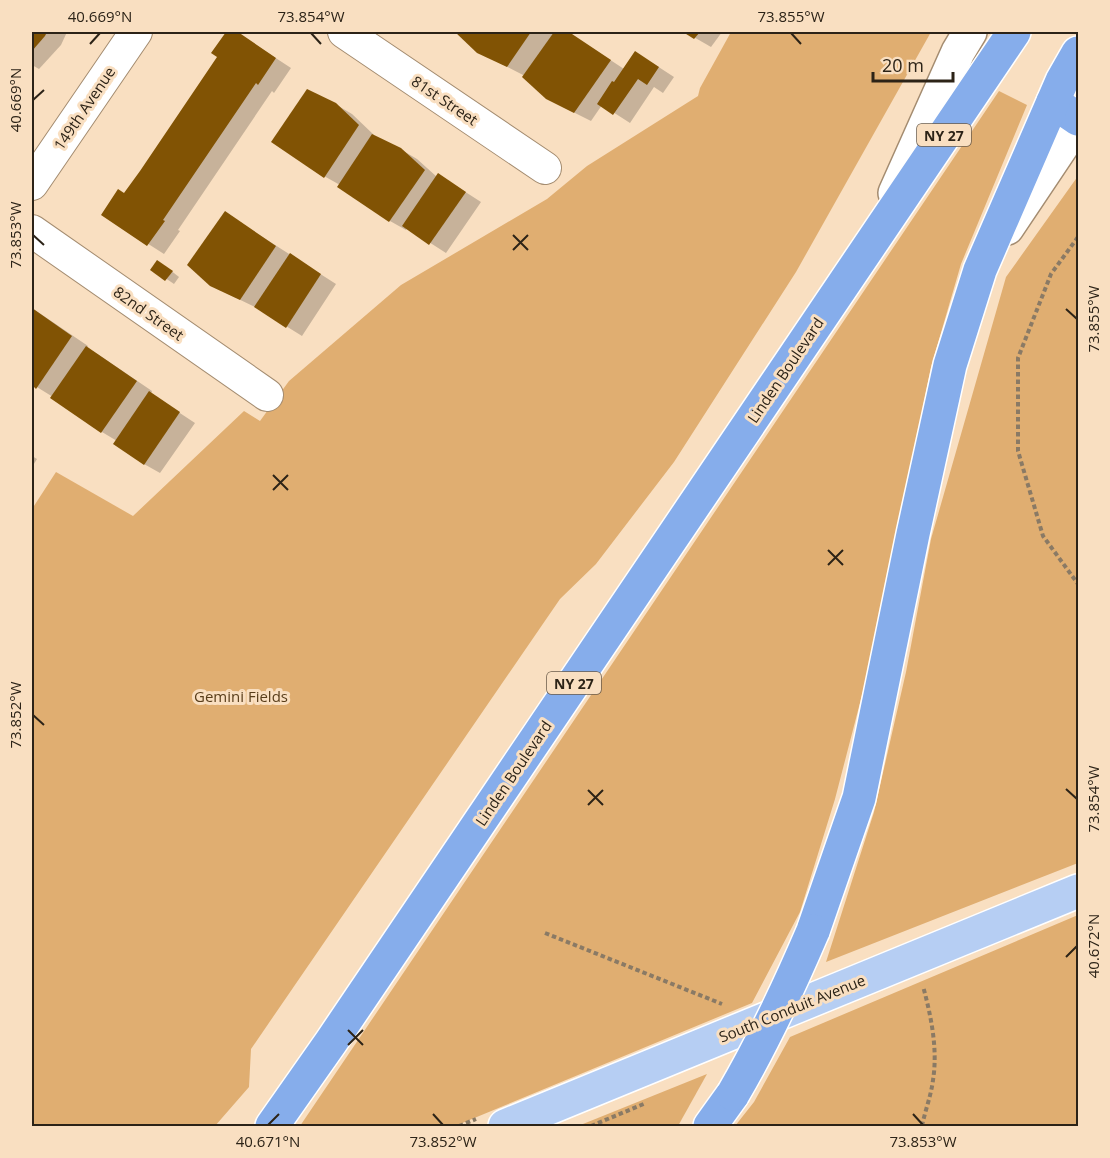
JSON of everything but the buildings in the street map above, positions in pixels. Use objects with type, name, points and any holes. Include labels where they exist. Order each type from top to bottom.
[{"type":"highway","name":"Linden Boulevard","points":[[272,1126],[1014,32]]},
{"type":"highway","points":[[710,1126],[733,1094],[782,1001],[813,931],[859,798],[950,365],[980,270],[1070,114],[1062,81],[1078,53]]},
{"type":"main road","name":"South Conduit Avenue","points":[[505,1126],[1078,891]]},
{"type":"street","name":"149th Avenue","points":[[32,184],[136,32]]},
{"type":"street","name":"81st Street","points":[[344,32],[545,168]]},
{"type":"street","name":"Linden Boulevard","points":[[874,239],[958,52],[970,32]]},
{"type":"street","name":"82nd Street","points":[[32,231],[267,395]]},
{"type":"path","points":[[1078,237],[1051,274],[1018,358],[1018,451],[1043,536],[1078,584]]},
{"type":"path","points":[[545,933],[722,1004]]},
{"type":"path","points":[[913,959],[930,1013],[934,1044],[934,1080],[922,1126]]},
{"type":"green space","name":"Gemini Fields","points":[[731,32],[931,32],[796,272],[674,462],[596,564],[560,599],[251,1049],[249,1087],[215,1126],[32,1126],[32,509],[56,472],[133,516],[244,411],[260,421],[289,381],[401,285],[547,199],[587,166],[698,96],[700,88]]},
{"type":"green space","points":[[999,91],[1027,105],[961,264],[931,367],[868,672],[835,799],[800,912],[752,1003],[455,1126],[300,1126]]},
{"type":"green space","points":[[1078,176],[1078,863],[826,962],[874,812],[906,672],[931,539],[1006,277]]},
{"type":"green space","points":[[1078,915],[1078,1126],[735,1126],[754,1102],[790,1037]]},
{"type":"green space","points":[[707,1074],[678,1126],[578,1126]]}]
